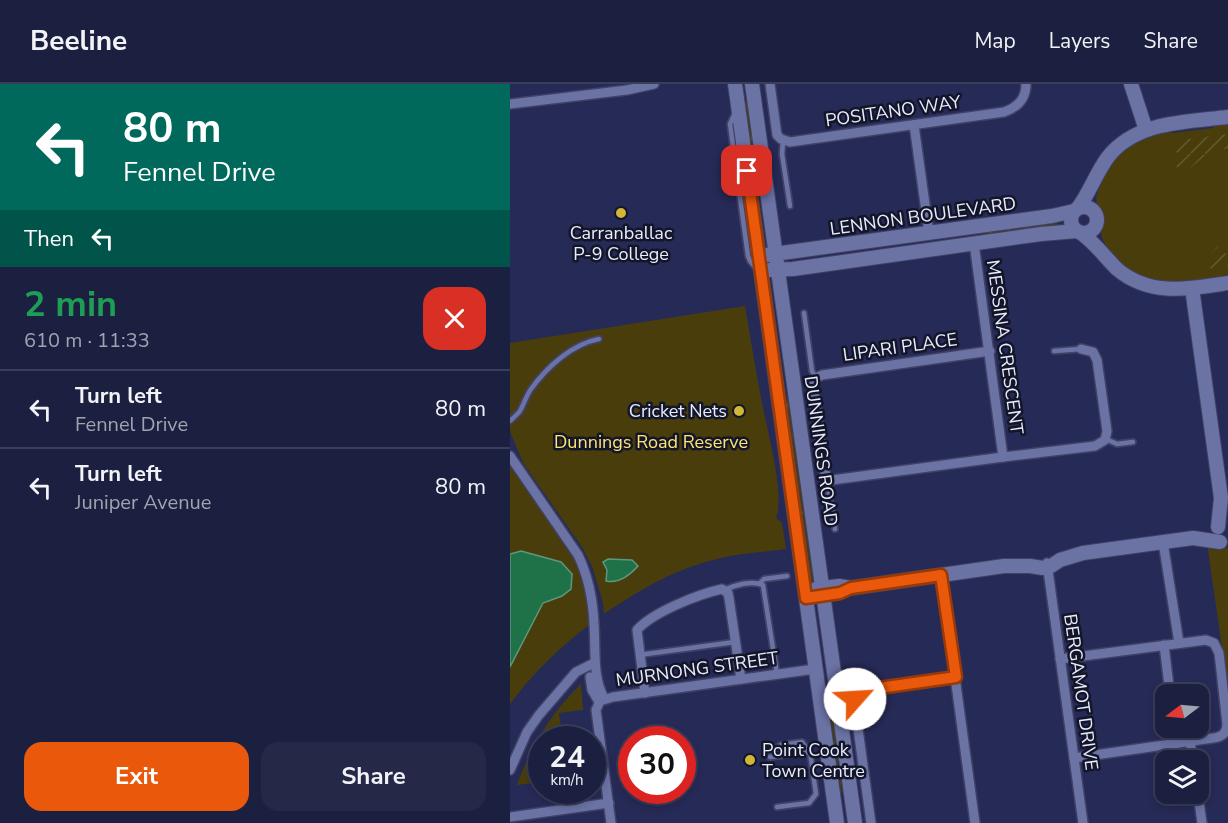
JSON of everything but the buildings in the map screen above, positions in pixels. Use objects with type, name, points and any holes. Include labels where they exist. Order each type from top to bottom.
[{"type":"street","points":[[510,104],[654,84]]},
{"type":"street","name":"DUNNINGS ROAD","points":[[735,84],[836,819]]},
{"type":"street","name":"DUNNINGS ROAD","points":[[752,84],[855,823]]},
{"type":"street","points":[[770,84],[776,131],[783,141]]},
{"type":"street","name":"POSITANO WAY","points":[[783,141],[790,142],[1009,111],[1022,99],[1026,84]]},
{"type":"street","points":[[1131,84],[1146,130]]},
{"type":"street","points":[[1228,117],[1146,130],[1121,143],[1108,157],[1071,222],[1127,276],[1150,287],[1175,290],[1228,283]]},
{"type":"street","points":[[914,125],[929,233]]},
{"type":"street","points":[[1097,175],[1094,195],[1095,219],[1102,246],[1111,262]]},
{"type":"street","points":[[1076,210],[1086,207],[1095,219]]},
{"type":"street","name":"LENNON BOULEVARD","points":[[759,255],[1052,216],[1076,210]]},
{"type":"street","points":[[1079,232],[1090,231],[1095,219]]},
{"type":"street","points":[[972,227],[974,243]]},
{"type":"street","name":"LENNON BOULEVARD","points":[[761,270],[1060,231],[1079,232]]},
{"type":"street","name":"MESSINA CRESCENT","points":[[974,243],[1004,457],[1095,446],[1106,439]]},
{"type":"street","points":[[805,594],[840,593],[851,588],[1004,566],[1047,564],[1083,553],[1222,533],[1221,498],[1192,288]]},
{"type":"street","points":[[1081,350],[1096,349],[1107,431],[1106,439]]},
{"type":"street","name":"LIPARI PLACE","points":[[816,378],[822,375],[990,351]]},
{"type":"street","points":[[816,378],[813,385],[824,470],[829,478],[836,480],[1004,457]]},
{"type":"street","points":[[511,460],[578,555],[585,570],[592,601],[591,684]]},
{"type":"street","points":[[1221,498],[1228,516]]},
{"type":"street","points":[[1163,542],[1179,643]]},
{"type":"street","name":"BERGAMOT DRIVE","points":[[1047,564],[1083,822]]},
{"type":"street","points":[[941,575],[975,823]]},
{"type":"street","points":[[645,693],[637,635],[640,627],[678,604],[724,590],[729,598],[741,679]]},
{"type":"street","points":[[1060,659],[1210,640],[1215,644],[1219,653],[1227,724],[1226,731],[1217,738],[1074,758]]},
{"type":"street","points":[[1164,645],[1169,684]]},
{"type":"street","points":[[510,770],[527,732],[544,708],[579,670],[593,661]]},
{"type":"street","points":[[593,661],[601,700]]},
{"type":"street","name":"MURNONG STREET","points":[[611,823],[596,710],[601,700],[815,669]]},
{"type":"street","points":[[871,823],[855,707],[856,697],[865,690],[956,677]]},
{"type":"street","points":[[570,680],[583,679],[591,684],[601,700]]},
{"type":"street","points":[[1175,738],[1176,744]]},
{"type":"street","points":[[1190,742],[1191,750]]},
{"type":"street","points":[[836,819],[845,803],[848,776]]},
{"type":"street","points":[[510,816],[609,803]]},
{"type":"street","points":[[1200,804],[1203,823]]},
{"type":"lane","points":[[738,109],[730,124],[748,256],[752,264],[761,270]]},
{"type":"lane","points":[[783,141],[782,154],[790,206]]},
{"type":"lane","points":[[804,313],[812,371],[816,378]]},
{"type":"lane","points":[[511,420],[520,411],[531,389],[546,371],[567,354],[589,341],[599,339]]},
{"type":"lane","points":[[1054,351],[1081,350]]},
{"type":"lane","name":"MESSINA CRESCENT","points":[[1106,439],[1117,444],[1133,442]]},
{"type":"lane","points":[[829,478],[828,488],[835,529]]},
{"type":"lane","points":[[724,590],[733,586],[760,583],[764,579],[787,576]]},
{"type":"lane","points":[[760,583],[765,589],[777,674]]},
{"type":"lane","points":[[639,655],[736,642]]},
{"type":"lane","points":[[777,807],[809,803],[816,794],[808,750],[802,742],[781,745],[769,754],[808,750]]},
{"type":"green space","points":[[750,100],[755,137],[756,176],[766,249],[763,251],[742,102]]},
{"type":"green space","points":[[1228,122],[1228,274],[1222,279],[1181,284],[1143,279],[1124,268],[1109,251],[1102,238],[1096,198],[1103,175],[1110,162],[1134,141],[1169,130],[1173,133],[1213,128],[1215,124]]},
{"type":"green space","points":[[1228,134],[1228,148],[1210,154],[1179,155],[1174,149],[1174,141]]},
{"type":"green space","points":[[1206,155],[1190,168],[1181,171],[1176,166],[1182,156]]},
{"type":"green space","points":[[1057,219],[1059,228],[981,238],[987,230]]},
{"type":"green space","points":[[1218,246],[1228,256],[1228,266],[1198,270]]},
{"type":"green space","points":[[771,275],[774,277],[815,581],[813,582],[809,581],[787,421],[787,388]]},
{"type":"green space","name":"Dunnings Road Reserve","points":[[745,306],[777,480],[776,518],[782,523],[786,549],[729,556],[689,567],[645,588],[604,614],[592,566],[582,547],[523,463],[510,431],[510,343]]},
{"type":"green space","points":[[510,464],[577,564],[587,596],[589,625],[546,662],[510,704]]},
{"type":"green space","points":[[1207,543],[1228,548],[1228,690]]},
{"type":"green space","points":[[818,602],[834,702],[836,746],[842,791],[840,800],[827,711],[827,679]]},
{"type":"green space","points":[[581,684],[583,710],[559,713],[561,726],[546,726],[551,718]]},
{"type":"green space","points":[[528,759],[528,784],[517,785]]},
{"type":"shaded area","points":[[521,551],[561,562],[572,574],[571,589],[562,596],[543,603],[510,667],[510,554]]},
{"type":"shaded area","points":[[608,559],[632,560],[638,566],[620,580],[606,581],[607,570],[603,562]]},
{"type":"place","name":"Carranballac P-9 College","points":[[621,213]]},
{"type":"place","name":"Cricket Nets","points":[[739,411]]},
{"type":"place","name":"Point Cook Town Centre","points":[[750,760]]},
{"type":"route","points":[[747,171],[806,598],[840,593],[851,588],[941,575],[956,677],[865,690],[855,699]]}]
